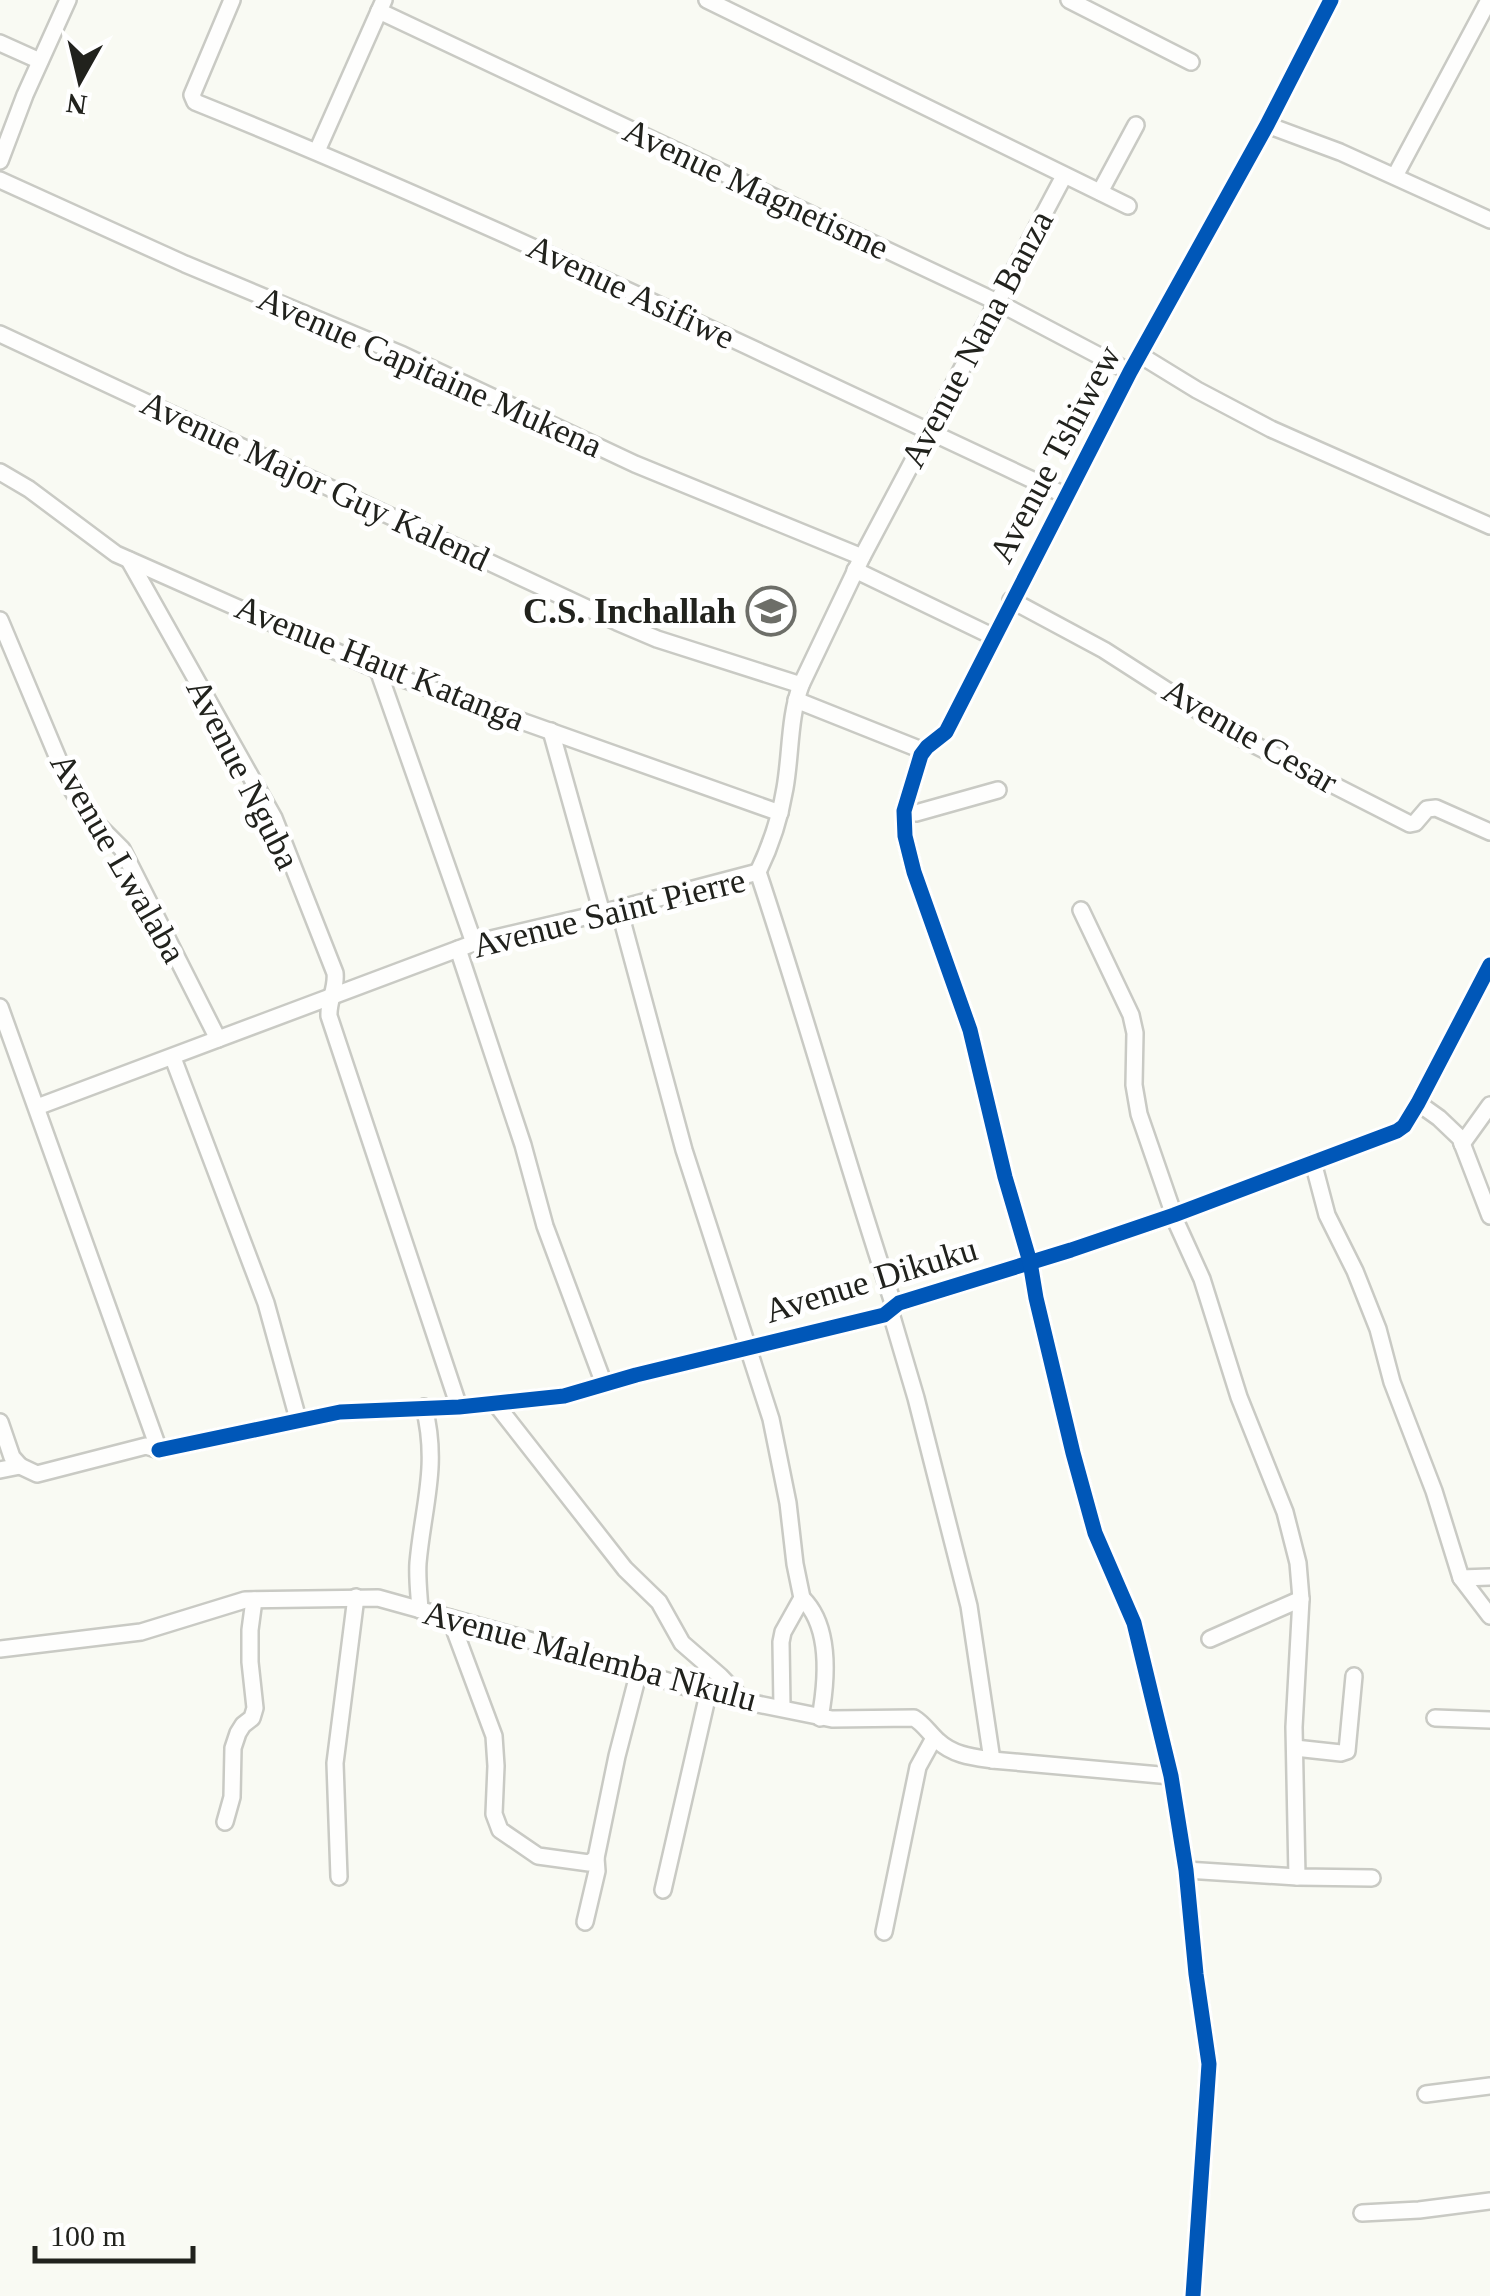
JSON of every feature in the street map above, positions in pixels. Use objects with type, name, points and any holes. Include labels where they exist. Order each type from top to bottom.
[{"type":"street","points":[[0,161],[68,0]]},
{"type":"street","name":"Avenue Asifiwe","points":[[232,0],[192,97],[194,102],[489,226],[1066,496]]},
{"type":"street","name":"Avenue Nana Banza","points":[[707,0],[1064,176],[858,564],[798,693],[780,814],[758,872]]},
{"type":"street","points":[[1069,0],[1191,62]]},
{"type":"street","name":"Avenue Tshiwew","points":[[904,811],[924,751],[946,732],[1130,372],[1267,125],[1331,0]]},
{"type":"street","points":[[1395,176],[1489,0]]},
{"type":"street","points":[[317,151],[381,6]]},
{"type":"street","name":"Avenue Magnetisme","points":[[381,6],[997,302],[1130,372]]},
{"type":"street","points":[[0,43],[40,61]]},
{"type":"street","points":[[1100,192],[1136,124]]},
{"type":"street","points":[[1267,125],[1395,176],[1490,220]]},
{"type":"street","points":[[1064,176],[1128,206]]},
{"type":"street","name":"Avenue Capitaine Mukena","points":[[0,180],[403,355],[858,564],[994,636]]},
{"type":"street","name":"Avenue Major Guy Kalend","points":[[0,334],[616,622],[798,693],[924,751]]},
{"type":"street","points":[[1140,356],[1271,429],[1490,526]]},
{"type":"street","name":"Avenue Haut Katanga","points":[[0,472],[29,489],[106,548],[378,670],[780,814]]},
{"type":"street","name":"Avenue Nguba","points":[[129,560],[274,818],[335,972],[329,1016],[459,1407]]},
{"type":"street","name":"Avenue Cesar","points":[[1011,600],[1104,650],[1241,738],[1410,824],[1433,808],[1490,832]]},
{"type":"street","name":"Avenue Lwalaba","points":[[0,620],[74,796],[122,850],[218,1039]]},
{"type":"street","points":[[378,670],[474,943]]},
{"type":"street","points":[[551,731],[602,913]]},
{"type":"street","points":[[998,790],[916,813],[904,811],[904,836],[970,1030],[1030,1262],[1088,1512],[1134,1623],[1172,1776],[1208,2064],[1193,2296]]},
{"type":"street","name":"Avenue Saint Pierre","points":[[37,1107],[474,943],[758,872],[799,995],[916,1398],[969,1606],[992,1760]]},
{"type":"street","points":[[619,909],[684,1150],[772,1419],[802,1598],[821,1631],[824,1674],[820,1718]]},
{"type":"street","points":[[1081,910],[1134,1024],[1134,1085],[1139,1114],[1174,1215],[1202,1278],[1239,1396],[1286,1512],[1298,1563],[1300,1600],[1294,1704],[1297,1878]]},
{"type":"street","points":[[458,949],[524,1145],[545,1226],[604,1384]]},
{"type":"street","name":"Avenue Dikuku","points":[[0,1470],[20,1466],[38,1474],[146,1446],[158,1450],[364,1410],[459,1407],[564,1396],[884,1315],[892,1308],[1174,1215],[1397,1131],[1418,1103],[1490,965]]},
{"type":"street","points":[[0,1007],[158,1450]]},
{"type":"street","points":[[173,1058],[266,1303],[298,1420]]},
{"type":"street","points":[[1418,1103],[1454,1130],[1490,1216]]},
{"type":"street","points":[[1462,1144],[1490,1104]]},
{"type":"street","points":[[1313,1162],[1328,1214],[1378,1329],[1392,1382],[1462,1578],[1490,1616]]},
{"type":"street","points":[[495,1403],[625,1569],[659,1602],[682,1644],[744,1701]]},
{"type":"street","points":[[420,1610],[418,1568],[431,1472],[431,1443],[424,1407]]},
{"type":"street","points":[[0,1422],[12,1457],[20,1466]]},
{"type":"street","points":[[1462,1578],[1490,1577]]},
{"type":"street","points":[[340,1877],[334,1763],[356,1597]]},
{"type":"street","name":"Avenue Malemba Nkulu","points":[[0,1648],[141,1632],[236,1602],[378,1598],[708,1694],[820,1718],[914,1718],[955,1752],[992,1760],[1172,1776]]},
{"type":"street","points":[[782,1708],[781,1642],[802,1598]]},
{"type":"street","points":[[225,1822],[234,1780],[234,1748],[238,1733],[252,1718],[255,1708],[250,1662],[254,1600]]},
{"type":"street","points":[[1210,1638],[1300,1600]]},
{"type":"street","points":[[450,1618],[494,1736],[494,1804],[500,1830],[538,1856],[589,1863],[596,1858]]},
{"type":"street","points":[[585,1922],[617,1756],[639,1671]]},
{"type":"street","points":[[1294,1748],[1347,1751],[1354,1676]]},
{"type":"street","points":[[663,1890],[708,1694]]},
{"type":"street","points":[[1436,1718],[1490,1720]]},
{"type":"street","points":[[884,1932],[918,1767],[934,1738]]},
{"type":"street","points":[[1186,1870],[1297,1878],[1372,1878]]},
{"type":"street","points":[[1426,2094],[1490,2086]]},
{"type":"street","points":[[1362,2212],[1419,2210],[1490,2200]]},
{"type":"cycle path","points":[[1193,2296],[1209,2064],[1171,1776],[1134,1623],[1095,1533],[970,1030],[914,872],[905,836],[904,811],[921,755],[946,732],[1130,372],[1267,125],[1331,0]]},
{"type":"cycle path","points":[[159,1450],[340,1412],[459,1407],[564,1396],[884,1315],[899,1303],[1174,1215],[1404,1126],[1490,965]]},
{"type":"place","name":"C.S. Inchallah","points":[[771,611]]}]
